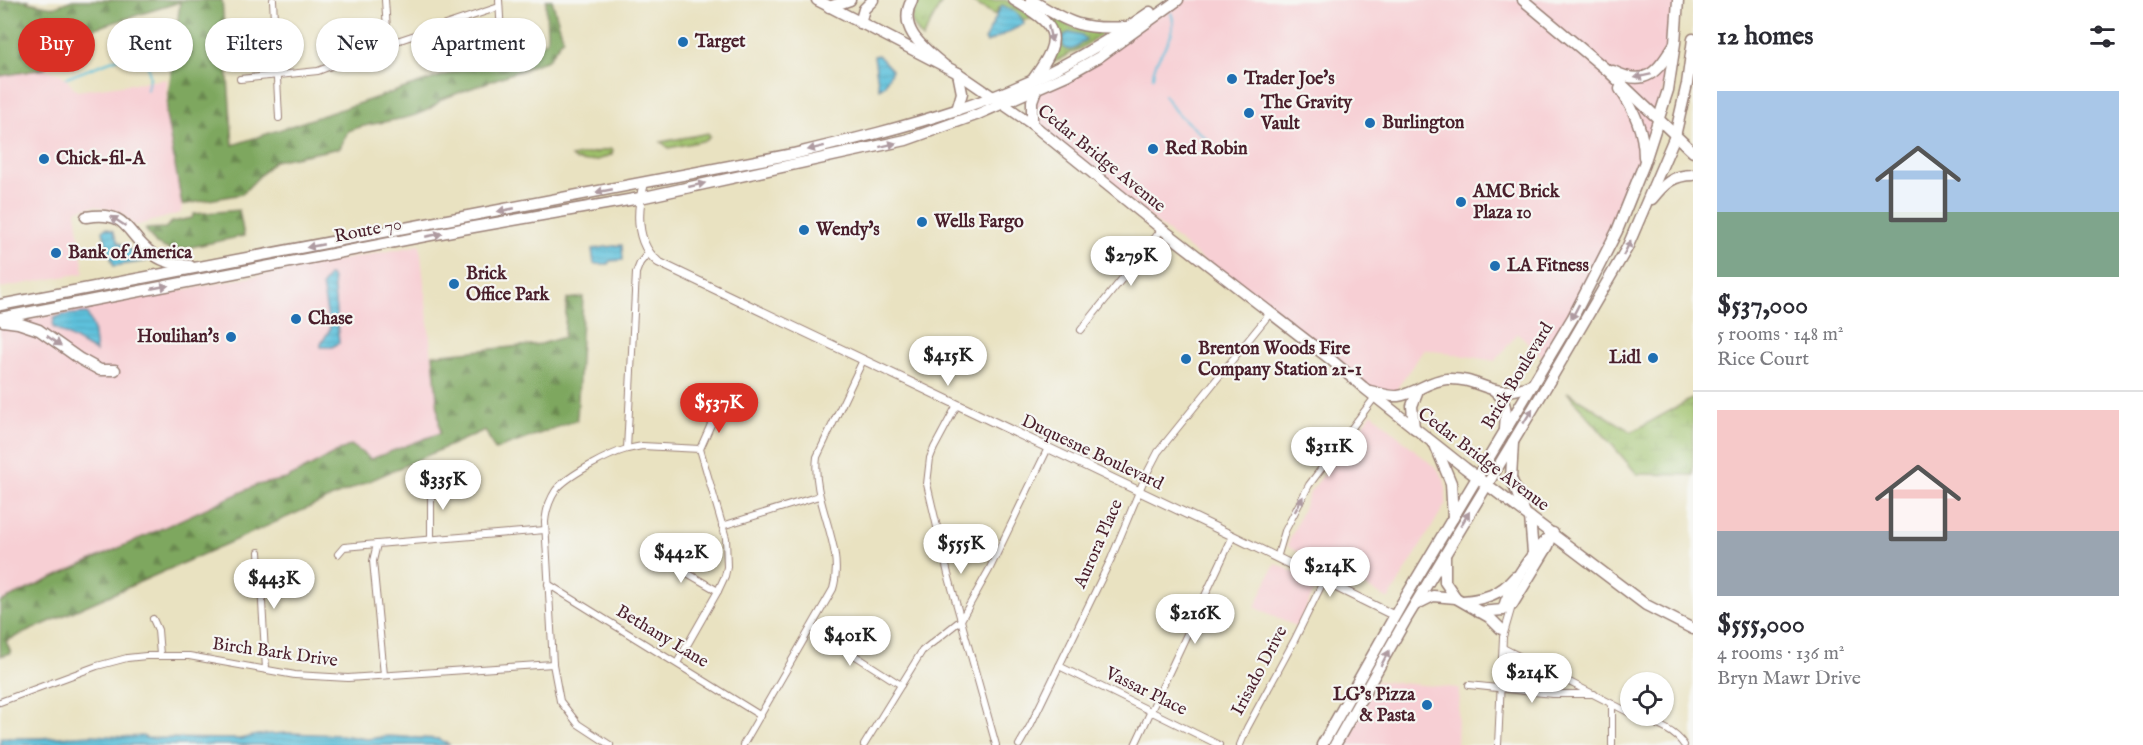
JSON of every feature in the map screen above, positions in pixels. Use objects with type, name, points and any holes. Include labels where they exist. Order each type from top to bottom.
[{"type":"main road","name":"Cedar Bridge Avenue","points":[[817,0],[958,73],[1032,124],[1528,516],[1646,605],[1693,629]]},
{"type":"main road","points":[[829,7],[850,0]]},
{"type":"main road","points":[[860,23],[864,9],[873,0]]},
{"type":"main road","points":[[912,0],[907,17],[909,28],[916,40],[945,66]]},
{"type":"main road","points":[[1014,0],[1039,15],[1048,23],[1052,32],[1052,51],[1034,85],[1032,124]]},
{"type":"main road","points":[[1031,0],[1079,26],[1130,27]]},
{"type":"main road","points":[[1034,85],[1130,27],[1168,0]]},
{"type":"main road","points":[[1034,85],[1099,57],[1179,0]]},
{"type":"main road","points":[[1523,0],[1608,71],[1693,152]]},
{"type":"main road","name":"Brick Boulevard","points":[[1335,745],[1444,554],[1506,429],[1573,317],[1617,231],[1660,121],[1668,90],[1675,43],[1678,0]]},
{"type":"main road","name":"Brick Boulevard","points":[[1323,745],[1453,518],[1513,439],[1617,268],[1675,136],[1687,84],[1693,42]]},
{"type":"main road","points":[[1599,63],[1625,77],[1644,78],[1660,68],[1675,43]]},
{"type":"main road","points":[[1608,71],[1640,125],[1643,135],[1644,164]]},
{"type":"main road","points":[[957,110],[962,93],[958,73]]},
{"type":"main road","name":"Route 70","points":[[0,305],[793,154],[890,130],[1034,85]]},
{"type":"main road","name":"Route 70","points":[[0,319],[462,229],[640,198],[887,145],[946,127],[1004,104],[1034,85]]},
{"type":"main road","points":[[1642,214],[1668,180],[1681,175],[1693,175]]},
{"type":"main road","points":[[86,217],[112,216],[125,225],[157,257],[175,264],[202,267]]},
{"type":"main road","points":[[0,319],[39,330],[100,370],[115,370]]},
{"type":"main road","points":[[1371,393],[1396,396],[1418,390],[1432,382],[1450,379],[1465,381],[1495,391],[1512,392],[1534,382]]},
{"type":"main road","points":[[1414,428],[1412,406],[1418,390]]},
{"type":"main road","points":[[1495,391],[1505,403],[1506,429]]},
{"type":"main road","points":[[1513,439],[1510,462],[1511,478],[1528,516],[1533,553]]},
{"type":"main road","points":[[1434,444],[1451,483],[1453,518]]},
{"type":"main road","points":[[1508,608],[1508,596],[1521,571],[1533,553],[1553,534]]},
{"type":"main road","points":[[1479,612],[1508,608],[1548,546],[1553,534]]},
{"type":"main road","points":[[1444,554],[1445,582],[1465,605],[1493,620],[1502,633]]},
{"type":"main road","points":[[1414,606],[1433,596],[1459,599],[1488,598],[1510,583],[1521,571]]},
{"type":"street","points":[[273,0],[279,118]]},
{"type":"street","points":[[385,0],[386,18]]},
{"type":"street","points":[[399,40],[499,3],[500,18]]},
{"type":"street","points":[[240,79],[316,70]]},
{"type":"street","points":[[627,449],[636,273],[640,262],[648,253],[640,234],[640,198],[644,183]]},
{"type":"street","points":[[1081,330],[1162,229]]},
{"type":"street","name":"Duquesne Boulevard","points":[[648,253],[658,262],[1233,536],[1395,616]]},
{"type":"street","name":"Aurora Place","points":[[1019,745],[1111,559],[1158,452],[1271,312]]},
{"type":"street","points":[[743,745],[833,589],[836,579],[835,556],[815,474],[817,457],[863,360]]},
{"type":"street","points":[[1277,558],[1286,531],[1309,485],[1371,393]]},
{"type":"street","points":[[957,405],[930,458],[927,484],[948,574],[996,745]]},
{"type":"street","points":[[677,663],[718,591],[727,567],[726,538],[700,449],[717,411]]},
{"type":"street","points":[[610,745],[578,724],[560,701],[553,664],[545,530],[547,510],[555,492],[566,480],[599,461],[627,449],[642,446],[700,449]]},
{"type":"street","points":[[864,745],[922,651],[961,620],[989,570],[1048,448]]},
{"type":"street","points":[[431,539],[433,482]]},
{"type":"street","points":[[722,526],[819,496]]},
{"type":"street","points":[[338,554],[344,547],[545,530]]},
{"type":"street","points":[[1135,745],[1233,536]]},
{"type":"street","points":[[377,544],[373,561],[384,675]]},
{"type":"street","points":[[259,552],[266,669]]},
{"type":"street","points":[[656,555],[718,591]]},
{"type":"street","name":"Irisado Drive","points":[[1240,745],[1324,580]]},
{"type":"street","name":"Bethany Lane","points":[[548,584],[761,716]]},
{"type":"street","points":[[1498,745],[1502,688],[1502,633],[1508,608]]},
{"type":"street","points":[[1502,633],[1508,608]]},
{"type":"street","points":[[153,620],[158,630],[160,655]]},
{"type":"street","points":[[812,628],[901,685]]},
{"type":"street","points":[[1503,648],[1595,693],[1620,708]]},
{"type":"street","name":"Birch Bark Drive","points":[[0,702],[97,666],[128,658],[160,655],[189,656],[316,677],[348,678],[553,664]]},
{"type":"street","name":"Vassar Place","points":[[1059,666],[1219,745]]},
{"type":"street","points":[[1469,685],[1553,694],[1595,693]]},
{"type":"street","points":[[1612,704],[1612,745]]},
{"type":"street","points":[[1658,726],[1679,738],[1684,745]]},
{"type":"shaded area","points":[[1178,0],[1678,0],[1675,43],[1644,164],[1547,361],[1518,333],[1495,361],[1424,349],[1394,393],[1363,387],[1032,124],[1036,90]]},
{"type":"shaded area","points":[[25,72],[54,72],[61,74],[77,91],[167,79],[166,114],[182,205],[181,213],[135,226],[119,212],[95,206],[76,210],[84,273],[0,288],[0,76]]},
{"type":"shaded area","points":[[420,245],[440,433],[371,459],[351,445],[286,479],[256,485],[0,602],[0,324]]},
{"type":"shaded area","points":[[1372,413],[1439,471],[1446,489],[1446,503],[1389,599],[1287,546],[1310,492]]},
{"type":"shaded area","points":[[1275,563],[1314,582],[1315,589],[1297,627],[1255,607]]},
{"type":"shaded area","points":[[1376,681],[1459,688],[1457,745],[1346,745]]},
{"type":"green space","points":[[0,0],[29,0],[27,2],[53,7],[73,0],[222,0],[223,18],[205,18],[205,72],[227,72],[233,145],[453,72],[515,72],[442,99],[422,113],[348,131],[340,148],[274,161],[242,194],[182,205],[166,114],[171,72],[193,72],[193,18],[178,18],[180,2],[128,18],[107,18],[107,24],[95,28],[95,18],[18,18],[18,72],[25,72],[0,76]]},
{"type":"green space","points":[[546,0],[552,0],[563,38],[546,61]]},
{"type":"green space","points":[[917,0],[943,0],[922,39],[911,21]]},
{"type":"green space","points":[[968,0],[1006,0],[1035,18],[1024,20],[999,8],[996,15]]},
{"type":"green space","points":[[1020,0],[1025,0],[1071,27],[1103,33],[1081,48],[1050,64],[1055,52],[1058,52],[1055,22],[1051,23]]},
{"type":"green space","points":[[708,133],[710,136],[707,140],[669,148],[661,142]]},
{"type":"green space","points":[[611,149],[612,154],[597,160],[585,162],[571,157]]},
{"type":"green space","points":[[239,210],[244,236],[172,251],[156,244],[145,229],[165,228],[172,222],[192,218],[194,214]]},
{"type":"green space","points":[[583,297],[577,420],[495,450],[485,430],[6,641],[11,653],[0,656],[0,602],[257,485],[286,479],[351,445],[371,459],[440,433],[433,355],[541,344],[564,337],[567,299]]},
{"type":"green space","points":[[1567,392],[1632,432],[1693,398],[1693,475],[1637,474]]},
{"type":"water","points":[[1002,5],[1019,15],[1024,24],[987,43],[985,39]]},
{"type":"water","points":[[1071,32],[1082,35],[1086,40],[1073,49],[1067,50],[1064,48],[1062,39]]},
{"type":"water","points":[[878,55],[892,70],[884,86],[879,89],[874,56]]},
{"type":"water","points":[[106,228],[113,231],[118,242],[147,261],[114,266],[103,230]]},
{"type":"water","points":[[622,245],[623,260],[610,261],[608,264],[594,264],[592,249]]},
{"type":"water","points":[[328,276],[333,279],[339,343],[332,347],[321,347],[330,329],[322,286]]},
{"type":"water","points":[[87,313],[93,327],[96,352],[53,327],[54,318]]},
{"type":"water","points":[[287,733],[341,735],[367,739],[388,736],[439,739],[450,745],[0,745],[1,738],[92,735],[240,739],[257,735]]},
{"type":"waterway","points":[[1153,77],[1157,61],[1170,38],[1173,22],[1171,13]]},
{"type":"waterway","points":[[66,78],[107,62]]},
{"type":"waterway","points":[[147,90],[149,72]]},
{"type":"waterway","points":[[1164,95],[1175,111],[1213,145]]},
{"type":"place","name":"Target","points":[[683,42]]},
{"type":"place","name":"Trader Joe's","points":[[1232,79]]},
{"type":"place","name":"The Gravity Vault","points":[[1249,113]]},
{"type":"place","name":"Burlington","points":[[1370,123]]},
{"type":"place","name":"Red Robin","points":[[1153,149]]},
{"type":"place","name":"Chick-fil-A","points":[[44,159]]},
{"type":"place","name":"AMC Brick Plaza 10","points":[[1461,202]]},
{"type":"place","name":"Wells Fargo","points":[[922,222]]},
{"type":"place","name":"Wendy's","points":[[804,230]]},
{"type":"place","name":"Bank of America","points":[[56,253]]},
{"type":"place","name":"LA Fitness","points":[[1495,266]]},
{"type":"place","name":"Brick Office Park","points":[[454,284]]},
{"type":"place","name":"Chase","points":[[296,319]]},
{"type":"place","name":"Houlihan's","points":[[231,337]]},
{"type":"place","name":"Lidl","points":[[1653,358]]},
{"type":"place","name":"Brenton Woods Fire Company Station 21-1","points":[[1186,359]]},
{"type":"place","name":"LG’s Pizza & Pasta","points":[[1427,705]]}]
